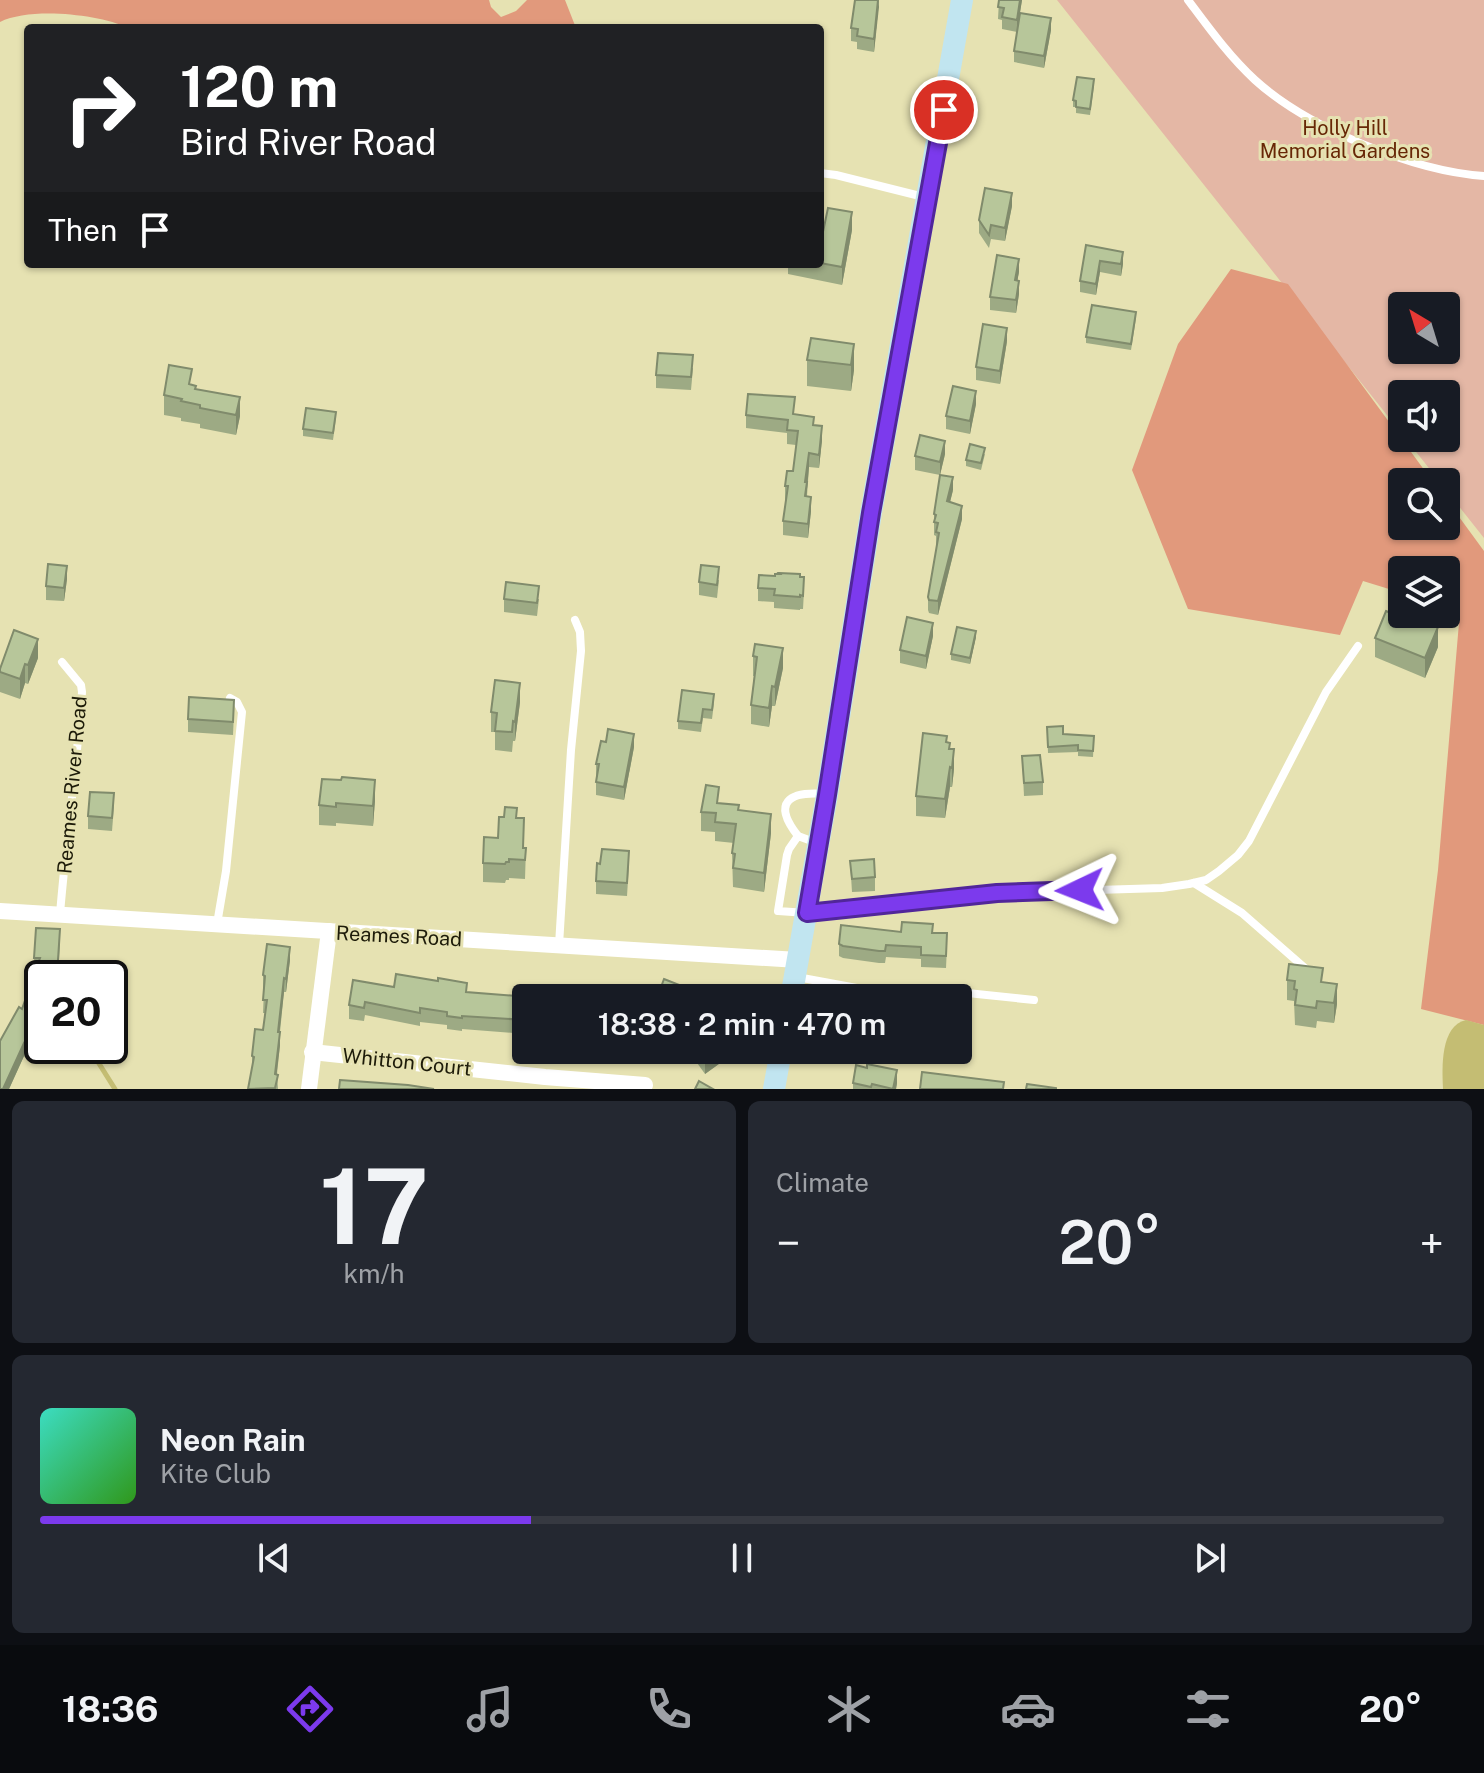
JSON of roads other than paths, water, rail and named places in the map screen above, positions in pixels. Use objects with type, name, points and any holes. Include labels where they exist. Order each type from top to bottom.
[{"type":"street","points":[[795,979],[807,913],[808,840],[827,795],[871,513],[962,0]]},
{"type":"street","name":"Reames Road","points":[[0,911],[559,946],[795,979]]},
{"type":"street","points":[[309,1089],[329,931]]},
{"type":"street","name":"Whitton Court","points":[[312,1052],[645,1085]]},
{"type":"street","points":[[774,1089],[778,1064]]},
{"type":"lane","points":[[1188,0],[1220,43],[1257,82],[1311,118],[1357,142],[1418,164],[1484,176]]},
{"type":"lane","points":[[824,174],[928,199]]},
{"type":"lane","points":[[559,946],[571,750],[581,651],[580,632],[575,620]]},
{"type":"lane","points":[[807,913],[997,893],[1162,888],[1206,880],[1238,855],[1249,841],[1308,723],[1358,646]]},
{"type":"lane","name":"Reames River Road","points":[[60,915],[82,692],[81,685],[62,662]]},
{"type":"lane","points":[[217,924],[226,871],[242,712],[237,702],[230,698]]},
{"type":"lane","points":[[808,840],[785,817],[785,810],[794,797],[802,794],[827,795]]},
{"type":"lane","points":[[1194,883],[1242,913],[1306,969]]},
{"type":"lane","points":[[795,979],[877,992],[948,991],[1034,1000]]},
{"type":"waterway","points":[[99,1064],[115,1089]]},
{"type":"park label","name":"Holly Hill Memorial Gardens","points":[[1345,140]]}]
